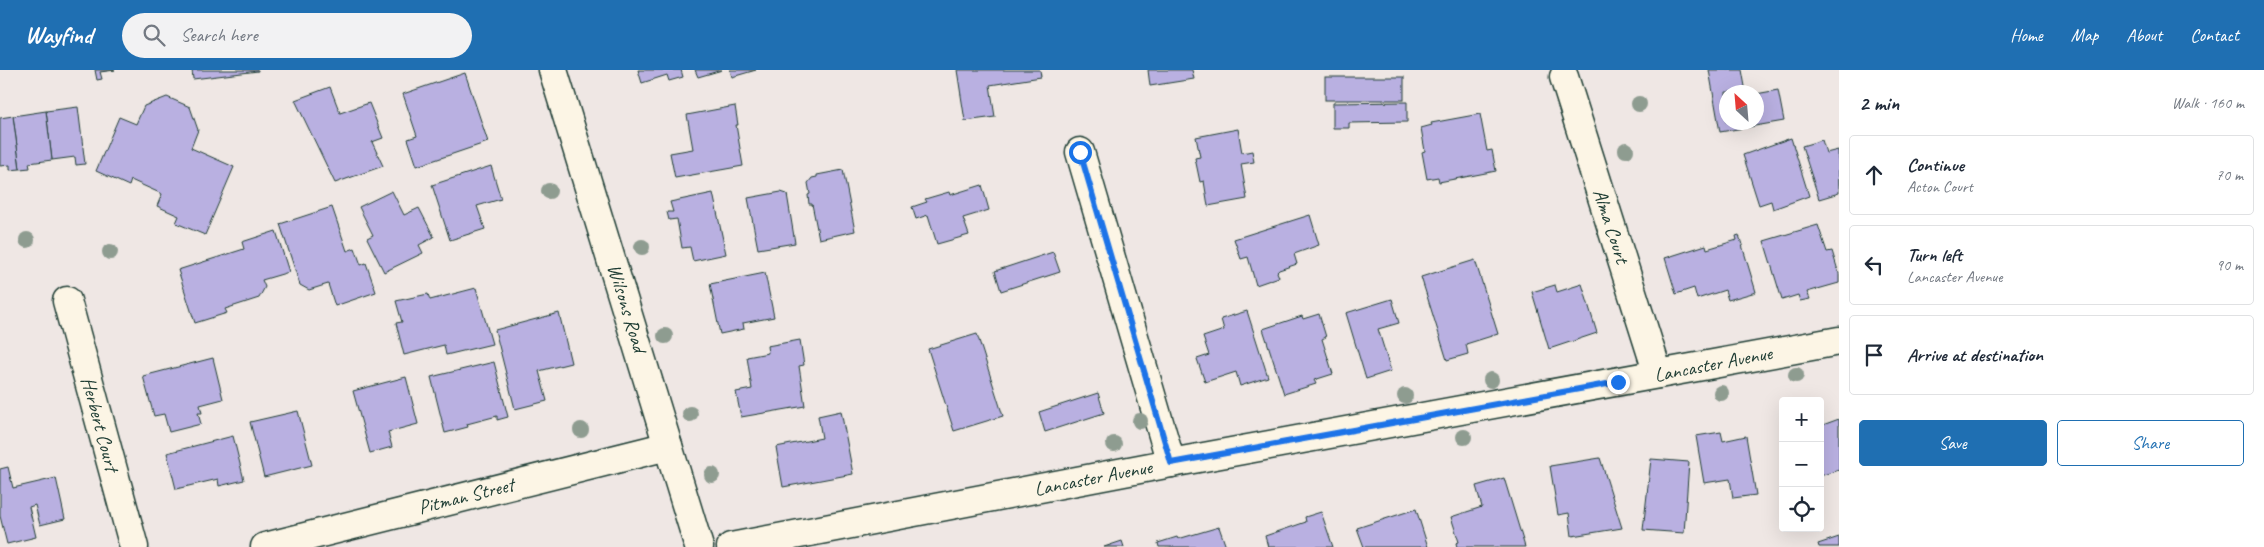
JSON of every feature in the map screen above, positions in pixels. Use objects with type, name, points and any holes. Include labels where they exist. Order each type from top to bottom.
[{"type":"street","name":"Wilsons Road","points":[[553,70],[699,547]]},
{"type":"street","name":"Alma Court","points":[[1564,77],[1658,374]]},
{"type":"street","points":[[1080,152],[1171,463]]},
{"type":"street","name":"Herbert Court","points":[[67,301],[134,547]]},
{"type":"street","name":"Lancaster Avenue","points":[[731,547],[1171,463],[1839,341]]},
{"type":"street","name":"Pitman Street","points":[[265,547],[668,446]]},
{"type":"building","points":[[95,70],[115,70],[100,72],[102,79],[97,80]]},
{"type":"building","points":[[192,70],[258,70],[258,71],[193,79]]},
{"type":"building","points":[[638,70],[681,70],[683,77],[669,81],[667,75],[642,83]]},
{"type":"building","points":[[695,70],[722,70],[698,77]]},
{"type":"building","points":[[730,70],[756,70],[732,77]]},
{"type":"building","points":[[957,70],[1040,70],[1041,77],[990,85],[995,117],[965,121]]},
{"type":"building","points":[[1148,70],[1192,70],[1194,79],[1150,86]]},
{"type":"building","points":[[1709,70],[1742,70],[1745,85],[1719,85],[1719,126]]},
{"type":"building","points":[[465,73],[488,142],[417,166],[408,139],[417,136],[403,94]]},
{"type":"building","points":[[1325,77],[1404,77],[1404,100],[1325,100]]},
{"type":"building","points":[[330,87],[340,113],[369,103],[383,138],[372,142],[383,166],[335,183],[295,100]]},
{"type":"building","points":[[1778,90],[1784,121],[1764,124],[1764,93]]},
{"type":"building","points":[[167,97],[190,107],[198,130],[191,148],[234,167],[205,235],[176,223],[179,216],[157,206],[162,194],[131,180],[129,186],[96,171],[119,117],[136,124],[144,106]]},
{"type":"building","points":[[1407,102],[1407,122],[1349,123],[1349,128],[1333,128],[1333,103]]},
{"type":"building","points":[[735,106],[738,125],[736,125],[743,166],[675,178],[670,153],[693,149],[687,115]]},
{"type":"building","points":[[78,107],[85,164],[76,165],[75,157],[52,160],[46,111]]},
{"type":"building","points":[[46,111],[52,160],[29,163],[30,168],[20,169],[13,116]]},
{"type":"building","points":[[1480,114],[1487,151],[1492,150],[1496,171],[1439,182],[1438,177],[1427,179],[1422,152],[1425,151],[1421,128],[1432,125],[1431,123]]},
{"type":"building","points":[[13,116],[20,169],[10,170],[10,165],[0,166],[0,118]]},
{"type":"building","points":[[1238,129],[1242,153],[1252,151],[1254,162],[1241,164],[1247,199],[1208,206],[1204,181],[1200,182],[1195,158],[1200,157],[1196,137]]},
{"type":"building","points":[[1791,138],[1809,196],[1773,209],[1771,201],[1759,205],[1743,155]]},
{"type":"building","points":[[1822,140],[1826,153],[1838,150],[1839,193],[1819,199],[1802,146]]},
{"type":"building","points":[[491,166],[501,199],[477,206],[485,229],[450,240],[432,185]]},
{"type":"building","points":[[843,170],[855,231],[819,239],[812,204],[809,204],[808,183],[817,175]]},
{"type":"building","points":[[982,185],[989,210],[963,218],[969,235],[937,244],[928,215],[916,219],[912,207],[927,202],[925,199],[949,192],[950,195]]},
{"type":"building","points":[[392,191],[404,215],[419,208],[434,237],[419,245],[423,253],[384,272],[367,238],[373,235],[359,207]]},
{"type":"building","points":[[781,192],[787,194],[795,243],[758,249],[748,198]]},
{"type":"building","points":[[713,193],[726,254],[693,261],[690,247],[682,248],[677,219],[669,220],[667,212],[673,212],[670,202]]},
{"type":"building","points":[[332,207],[347,251],[355,248],[361,265],[366,263],[376,292],[335,306],[328,284],[309,290],[300,285],[280,224]]},
{"type":"building","points":[[1310,215],[1319,245],[1294,254],[1297,264],[1279,270],[1277,272],[1279,277],[1256,285],[1248,257],[1241,259],[1234,239]]},
{"type":"building","points":[[1818,225],[1827,252],[1832,251],[1839,274],[1839,283],[1807,292],[1810,299],[1800,301],[1798,295],[1782,300],[1764,241]]},
{"type":"building","points":[[276,231],[289,272],[262,280],[265,287],[259,298],[225,309],[227,313],[195,323],[178,270],[244,249],[242,242]]},
{"type":"building","points":[[1739,235],[1756,292],[1728,300],[1725,290],[1697,299],[1694,288],[1676,294],[1665,258],[1706,245],[1707,249],[1737,240],[1736,236]]},
{"type":"building","points":[[1053,252],[1060,272],[1001,291],[995,271]]},
{"type":"building","points":[[1475,260],[1498,334],[1466,344],[1468,354],[1447,360],[1421,277]]},
{"type":"building","points":[[765,273],[774,317],[743,323],[744,329],[720,334],[710,284]]},
{"type":"building","points":[[1582,284],[1597,333],[1549,349],[1532,292],[1555,285],[1557,292]]},
{"type":"building","points":[[476,288],[492,344],[446,355],[444,345],[404,355],[396,323],[402,322],[396,301],[428,294],[430,300]]},
{"type":"building","points":[[1392,299],[1399,323],[1378,329],[1391,371],[1366,379],[1346,313]]},
{"type":"building","points":[[1247,311],[1268,377],[1240,386],[1236,372],[1205,382],[1197,359],[1209,355],[1203,337],[1224,330],[1221,319]]},
{"type":"building","points":[[559,313],[571,363],[539,371],[547,401],[515,409],[495,330]]},
{"type":"building","points":[[1319,314],[1326,337],[1322,339],[1333,374],[1314,380],[1316,384],[1284,394],[1263,329],[1302,316],[1303,319]]},
{"type":"building","points":[[977,334],[1003,416],[954,431],[928,349]]},
{"type":"building","points":[[800,340],[804,365],[799,366],[805,406],[741,417],[736,392],[752,389],[747,357],[768,353],[767,346]]},
{"type":"building","points":[[213,358],[223,399],[200,405],[202,413],[198,413],[201,424],[169,432],[164,414],[154,416],[143,376]]},
{"type":"building","points":[[494,362],[508,417],[497,420],[497,416],[467,424],[468,427],[445,433],[431,377]]},
{"type":"building","points":[[406,377],[418,424],[388,432],[392,447],[370,453],[353,391]]},
{"type":"building","points":[[1098,393],[1104,413],[1045,432],[1039,412]]},
{"type":"building","points":[[298,411],[312,465],[264,477],[250,422]]},
{"type":"building","points":[[841,411],[853,474],[783,487],[776,447],[822,438],[818,416]]},
{"type":"building","points":[[1839,419],[1839,470],[1824,475],[1824,442],[1824,425]]},
{"type":"building","points":[[1721,432],[1723,441],[1746,436],[1756,495],[1733,498],[1730,479],[1704,483],[1696,436]]},
{"type":"building","points":[[233,436],[244,480],[219,486],[218,479],[176,489],[167,453]]},
{"type":"building","points":[[1600,458],[1622,528],[1572,536],[1569,513],[1558,515],[1550,466]]},
{"type":"building","points":[[1651,459],[1689,462],[1684,533],[1643,530]]},
{"type":"building","points":[[8,467],[13,488],[56,478],[65,519],[40,525],[35,505],[29,507],[36,537],[7,544],[0,516],[0,469]]},
{"type":"building","points":[[1504,478],[1525,547],[1457,547],[1456,543],[1459,542],[1451,517],[1482,507],[1476,486]]},
{"type":"building","points":[[1416,509],[1428,547],[1364,547],[1357,528]]},
{"type":"building","points":[[1321,512],[1333,547],[1268,547],[1265,536],[1306,522],[1305,517]]},
{"type":"building","points":[[1219,527],[1226,547],[1159,547],[1158,543]]},
{"type":"building","points":[[1839,537],[1839,547],[1819,547],[1818,544]]},
{"type":"building","points":[[1122,541],[1124,547],[1104,547]]},
{"type":"route","points":[[1080,152],[1171,463],[1618,382]]}]
